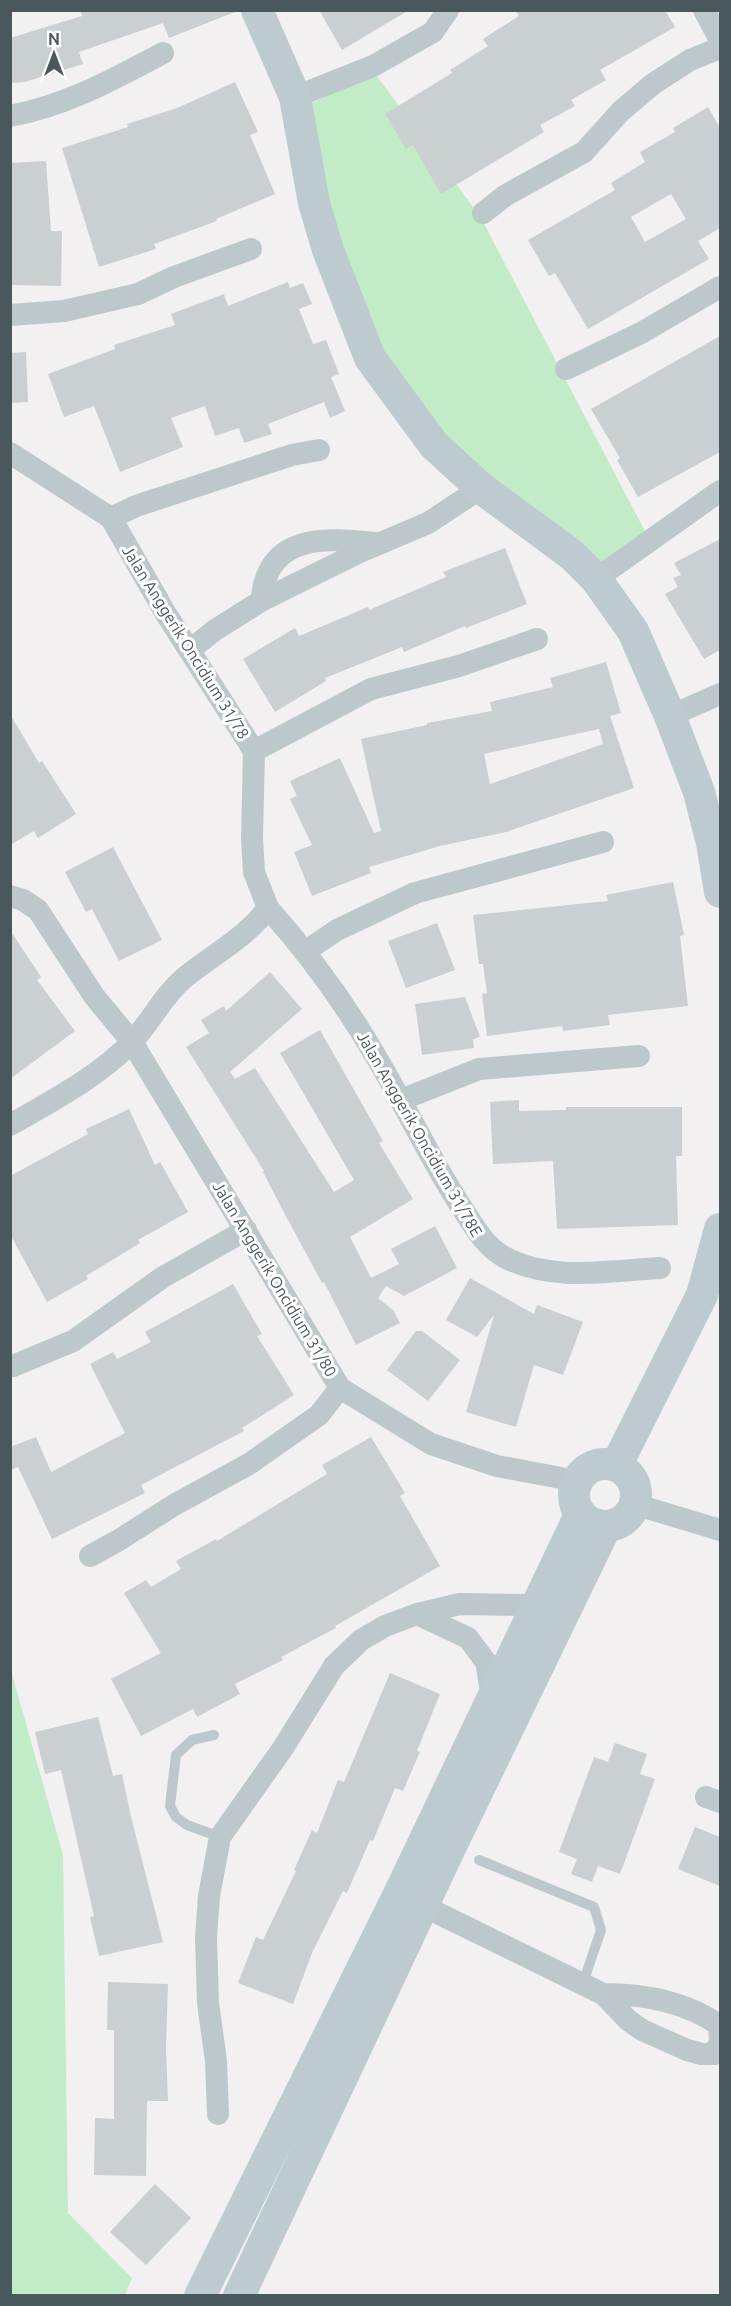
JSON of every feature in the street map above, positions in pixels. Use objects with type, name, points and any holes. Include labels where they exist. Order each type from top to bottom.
[{"type":"street","points":[[257,10],[295,97],[314,203],[328,250],[370,358],[434,445],[481,488],[572,555],[596,579],[633,632],[670,716],[699,792],[712,843],[720,892]]},
{"type":"street","points":[[295,97],[373,66],[423,38],[433,32],[448,10]]},
{"type":"street","points":[[704,10],[720,40]]},
{"type":"street","points":[[483,213],[506,195],[584,152],[621,111],[653,84],[690,60],[720,48]]},
{"type":"street","points":[[10,116],[35,111],[80,95],[163,54]]},
{"type":"street","points":[[10,315],[64,311],[138,294],[174,277],[251,249]]},
{"type":"street","points":[[566,369],[641,333],[720,287]]},
{"type":"street","points":[[111,518],[136,506],[292,455],[319,450]]},
{"type":"street","name":"Jalan Anggerik Oncidium 31/78","points":[[10,453],[111,518],[166,614],[254,751],[252,839],[254,872],[268,908]]},
{"type":"street","points":[[190,650],[215,630],[261,601],[295,583],[428,523],[481,488]]},
{"type":"street","points":[[596,579],[720,491]]},
{"type":"street","points":[[261,601],[265,579],[273,563],[301,543],[330,540],[382,543]]},
{"type":"street","points":[[254,751],[371,689],[459,666],[537,639]]},
{"type":"street","points":[[670,716],[720,694]]},
{"type":"street","points":[[306,951],[337,930],[415,893],[603,842]]},
{"type":"street","name":"Jalan Anggerik Oncidium 31/80","points":[[10,896],[23,900],[38,910],[94,996],[132,1042],[340,1388],[431,1443],[497,1466],[577,1481]]},
{"type":"street","points":[[10,1125],[54,1100],[96,1072],[132,1042],[156,1008],[183,980],[255,926],[268,908]]},
{"type":"street","name":"Jalan Anggerik Oncidium 31/78E","points":[[268,908],[306,951],[342,1003],[401,1100],[440,1174],[484,1242],[503,1256],[525,1266],[569,1274],[660,1268]]},
{"type":"street","points":[[401,1100],[479,1069],[639,1056]]},
{"type":"street","points":[[616,1466],[702,1295],[720,1229]]},
{"type":"street","points":[[13,1366],[73,1341],[163,1277],[246,1230]]},
{"type":"street","points":[[90,1556],[174,1505],[249,1464],[319,1416],[340,1388]]},
{"type":"street","points":[[598,1465],[616,1466],[626,1472],[633,1482],[636,1493],[634,1504],[624,1519],[616,1524],[593,1520],[575,1504],[574,1493],[577,1481],[582,1474],[598,1465]]},
{"type":"street","points":[[634,1504],[720,1530]]},
{"type":"street","points":[[239,2295],[411,1900],[492,1697],[535,1605],[593,1520]]},
{"type":"street","points":[[200,2295],[411,1900],[593,1520]]},
{"type":"street","points":[[218,2114],[216,2061],[208,2003],[206,1937],[209,1896],[220,1837],[283,1748],[333,1666],[361,1640],[385,1626],[417,1614],[460,1604],[535,1605]]},
{"type":"street","points":[[417,1614],[468,1638],[486,1662],[492,1697]]},
{"type":"street","points":[[411,1900],[603,1994]]},
{"type":"lane","points":[[214,1734],[192,1740],[176,1755],[170,1806],[176,1817],[187,1825],[220,1837]]},
{"type":"lane","points":[[479,1860],[594,1907],[601,1930],[583,1983]]},
{"type":"green space","points":[[374,72],[481,218],[648,537],[580,577],[371,357],[293,113]]},
{"type":"green space","points":[[10,1667],[63,1855],[68,2213],[132,2278],[125,2295],[11,2295]]},
{"type":"building","points":[[80,10],[235,10],[235,12],[169,38],[163,23],[79,52],[83,64],[25,82],[10,83],[10,38],[82,16]]},
{"type":"building","points":[[319,10],[409,10],[342,50]]},
{"type":"building","points":[[515,10],[665,10],[675,27],[600,70],[606,80],[571,100],[575,106],[540,125],[544,132],[441,194],[413,145],[406,149],[385,114],[452,73],[450,70],[488,46],[483,39],[519,16]]},
{"type":"building","points":[[235,82],[258,132],[250,135],[275,194],[216,219],[217,221],[154,244],[156,249],[99,267],[62,148],[128,127],[127,124],[177,108]]},
{"type":"building","points":[[708,107],[720,128],[720,228],[698,241],[709,259],[588,329],[555,273],[549,276],[528,240],[615,190],[611,183],[645,162],[640,152],[675,132],[673,128]],"holes":[[[671,194],[686,219],[645,242],[631,217]]]},
{"type":"building","points":[[46,161],[51,231],[62,231],[61,286],[10,285],[10,163]]},
{"type":"building","points":[[288,282],[290,288],[303,283],[312,304],[299,309],[313,344],[326,340],[339,374],[331,377],[345,411],[330,418],[324,402],[268,424],[272,434],[244,443],[239,428],[215,436],[205,406],[171,418],[183,447],[120,472],[94,406],[64,417],[48,374],[115,349],[114,345],[175,325],[171,314],[224,294],[228,306]]},
{"type":"building","points":[[720,336],[720,452],[638,497],[617,460],[620,458],[591,409]]},
{"type":"building","points":[[26,352],[28,402],[10,403],[10,353]]},
{"type":"building","points":[[720,539],[720,650],[704,659],[665,594],[678,587],[673,578],[681,575],[674,563]]},
{"type":"building","points":[[505,548],[527,604],[466,628],[465,626],[404,652],[402,647],[325,678],[326,681],[275,712],[243,659],[295,628],[299,636],[368,607],[369,610],[446,577],[443,572]]},
{"type":"building","points":[[606,662],[621,713],[610,716],[634,788],[506,832],[440,846],[369,867],[371,873],[312,896],[294,852],[312,845],[290,799],[297,796],[290,781],[340,758],[374,833],[381,831],[361,739],[427,725],[427,723],[492,711],[490,702],[553,687],[550,678]],"holes":[[[599,729],[603,744],[490,784],[484,754]]]},
{"type":"building","points":[[10,714],[39,763],[42,761],[76,814],[38,838],[34,831],[10,845]]},
{"type":"building","points":[[113,847],[162,940],[119,961],[92,909],[86,912],[65,872]]},
{"type":"building","points":[[673,882],[684,935],[680,936],[688,1006],[608,1015],[610,1025],[563,1031],[562,1026],[487,1036],[482,994],[487,993],[483,964],[479,964],[473,915],[608,901],[606,895]]},
{"type":"building","points":[[437,923],[455,970],[406,988],[388,941]]},
{"type":"building","points":[[10,930],[41,977],[37,980],[75,1031],[10,1079]]},
{"type":"building","points":[[270,972],[302,1009],[230,1072],[235,1079],[255,1068],[334,1192],[354,1180],[280,1053],[320,1030],[383,1141],[379,1143],[413,1199],[350,1237],[371,1278],[399,1264],[391,1249],[435,1226],[457,1268],[404,1296],[386,1286],[378,1298],[393,1310],[400,1323],[356,1345],[264,1171],[186,1047],[209,1033],[201,1020],[224,1006],[226,1011]]},
{"type":"building","points":[[465,997],[480,1037],[473,1039],[474,1048],[422,1055],[415,1004]]},
{"type":"building","points":[[519,1100],[519,1111],[566,1110],[566,1107],[682,1107],[682,1156],[676,1156],[678,1225],[557,1229],[553,1161],[493,1164],[490,1102]]},
{"type":"building","points":[[129,1109],[155,1165],[160,1162],[188,1212],[138,1240],[140,1243],[86,1276],[88,1279],[47,1302],[10,1234],[10,1176],[88,1134],[86,1129]]},
{"type":"building","points":[[470,1278],[534,1314],[537,1305],[583,1322],[563,1375],[534,1365],[516,1427],[466,1412],[494,1315],[477,1337],[446,1320]]},
{"type":"building","points":[[233,1284],[262,1334],[257,1336],[294,1395],[242,1428],[244,1431],[141,1485],[145,1493],[52,1539],[18,1467],[10,1470],[10,1447],[36,1437],[51,1472],[125,1433],[90,1364],[113,1352],[117,1359],[151,1342],[145,1332]]},
{"type":"building","points":[[416,1331],[422,1331],[460,1360],[428,1401],[387,1370]]},
{"type":"building","points":[[371,1437],[405,1493],[400,1496],[440,1566],[335,1626],[336,1628],[281,1657],[283,1660],[235,1684],[240,1694],[197,1717],[193,1709],[141,1736],[111,1679],[161,1653],[124,1593],[146,1580],[151,1587],[181,1569],[176,1561],[216,1539],[217,1541],[327,1474],[322,1465]]},
{"type":"building","points":[[390,1673],[440,1694],[417,1751],[420,1752],[403,1791],[395,1788],[373,1841],[370,1840],[347,1893],[343,1891],[312,1953],[293,2004],[238,1983],[256,1937],[263,1940],[296,1871],[294,1870],[312,1830],[317,1833],[338,1780],[344,1782]]},
{"type":"building","points":[[98,1717],[113,1776],[122,1774],[163,1942],[99,1956],[90,1917],[94,1916],[61,1770],[45,1774],[35,1732]]},
{"type":"building","points":[[615,1743],[647,1754],[640,1774],[655,1779],[620,1874],[598,1866],[592,1882],[571,1874],[577,1859],[559,1852],[594,1757],[608,1762]]},
{"type":"building","points":[[695,1827],[720,1837],[720,1886],[678,1869]]},
{"type":"building","points":[[108,1982],[168,1984],[166,2048],[168,2101],[147,2101],[146,2176],[94,2175],[95,2118],[114,2119],[114,2030],[107,2030]]},
{"type":"building","points":[[155,2184],[191,2218],[146,2265],[110,2232]]}]
